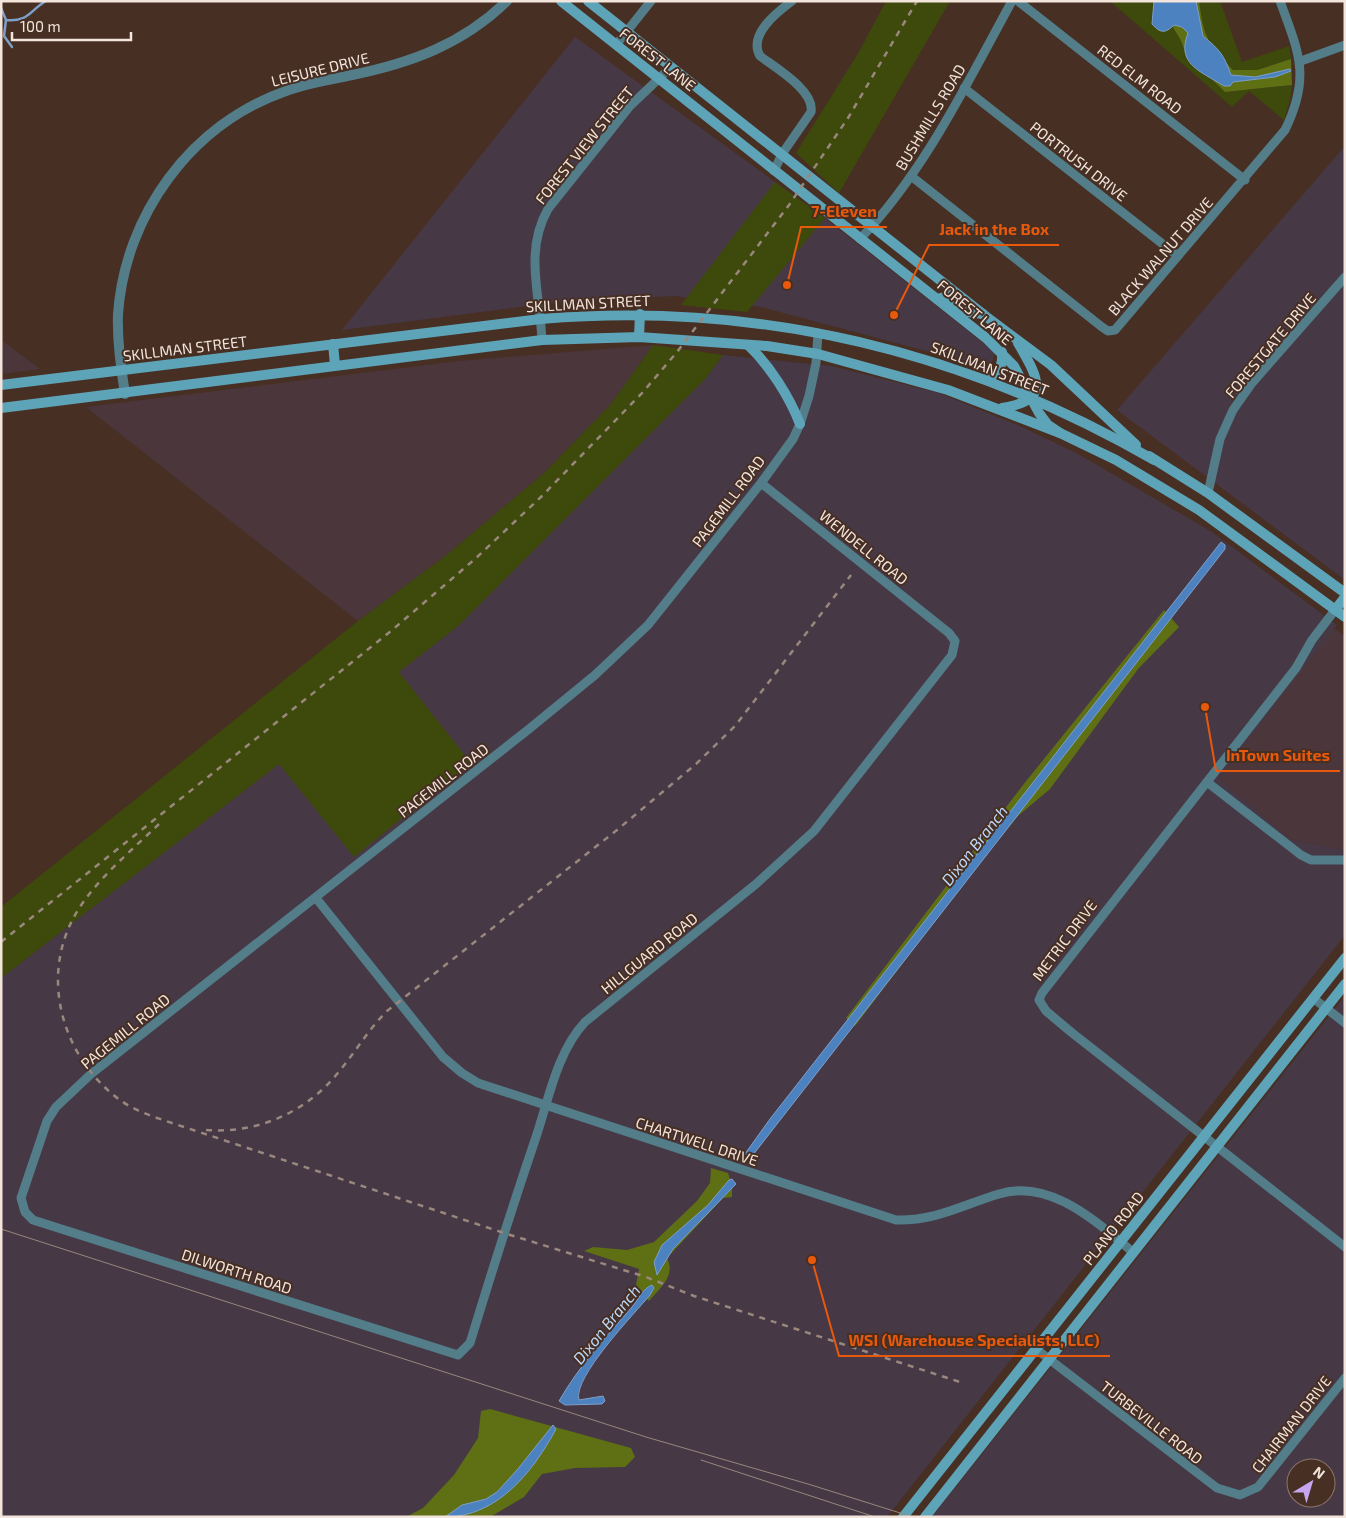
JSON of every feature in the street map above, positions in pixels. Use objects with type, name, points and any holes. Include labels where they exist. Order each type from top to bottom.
[{"type":"main road","name":"FOREST LANE","points":[[560,1],[1002,352],[1014,366],[1048,425],[1060,433],[1116,460],[1199,510],[1345,617]]},
{"type":"main road","name":"FOREST LANE","points":[[588,1],[1016,340],[1051,365],[1105,417],[1154,460],[1208,493],[1345,593]]},
{"type":"main road","points":[[937,299],[948,296],[968,312],[984,314]]},
{"type":"main road","name":"SKILLMAN STREET","points":[[1,385],[541,319],[640,314],[689,317],[733,320],[818,333],[896,350],[985,379],[1032,398],[1084,422],[1154,460]]},
{"type":"main road","points":[[639,337],[640,314]]},
{"type":"main road","points":[[1,408],[125,394],[335,365],[542,340],[639,337],[718,342],[818,354],[924,382],[1000,408],[1060,433]]},
{"type":"main road","points":[[1000,408],[1019,406],[1032,398],[1037,382],[1016,340]]},
{"type":"main road","points":[[333,344],[335,365]]},
{"type":"main road","points":[[748,345],[765,362],[795,411],[800,424]]},
{"type":"main road","points":[[985,379],[995,375],[1000,369],[1003,362],[1002,352]]},
{"type":"main road","points":[[1199,510],[1208,493]]},
{"type":"main road","points":[[1335,610],[1345,597]]},
{"type":"main road","name":"PLANO ROAD","points":[[903,1517],[1345,958]]},
{"type":"main road","name":"PLANO ROAD","points":[[925,1517],[1345,984]]},
{"type":"street","name":"LEISURE DRIVE","points":[[125,394],[121,371],[118,315],[129,256],[159,191],[190,152],[231,119],[258,102],[299,87],[419,58],[463,36],[507,1]]},
{"type":"street","points":[[616,45],[651,1]]},
{"type":"street","points":[[778,174],[782,154],[810,112],[812,105],[804,91],[760,56],[756,49],[756,40],[774,17],[792,1]]},
{"type":"street","name":"BUSHMILLS ROAD","points":[[860,239],[911,176],[964,88],[1012,1]]},
{"type":"street","name":"RED ELM ROAD","points":[[1018,1],[1245,180]]},
{"type":"street","name":"BLACK WALNUT DRIVE","points":[[911,176],[1108,331],[1119,325],[1275,145],[1294,112],[1300,86],[1301,61],[1280,1]]},
{"type":"street","points":[[1301,61],[1345,45]]},
{"type":"street","name":"FOREST VIEW STREET","points":[[542,340],[535,247],[542,220],[630,106],[671,67]]},
{"type":"street","name":"PORTRUSH DRIVE","points":[[964,88],[1178,256]]},
{"type":"street","name":"FORESTGATE DRIVE","points":[[1208,493],[1220,440],[1233,410],[1252,383],[1345,277]]},
{"type":"street","name":"PAGEMILL ROAD","points":[[21,1198],[47,1121],[56,1107],[91,1074],[530,728],[632,642],[668,602],[793,438],[800,424],[809,396],[818,354],[818,333]]},
{"type":"street","name":"WENDELL ROAD","points":[[760,483],[949,633]]},
{"type":"street","name":"METRIC DRIVE","points":[[1335,610],[1312,640],[1296,668],[1054,976],[1039,1000],[1046,1011],[1071,1032],[1345,1247]]},
{"type":"street","name":"HILLGUARD ROAD","points":[[458,1355],[470,1343],[546,1106],[566,1049],[573,1035],[585,1022],[756,884],[814,831],[952,655],[956,641],[949,633]]},
{"type":"street","points":[[1208,782],[1300,854],[1311,860],[1345,860]]},
{"type":"street","name":"CHARTWELL DRIVE","points":[[316,898],[443,1057],[462,1073],[478,1083],[896,1220],[915,1220],[939,1216],[1000,1193],[1043,1193],[1069,1204],[1133,1252]]},
{"type":"street","points":[[1313,998],[1345,1023]]},
{"type":"street","name":"DILWORTH ROAD","points":[[21,1198],[25,1212],[32,1220],[437,1351],[458,1355]]},
{"type":"street","name":"TURBEVILLE ROAD","points":[[1036,1349],[1217,1488],[1240,1495],[1258,1487]]},
{"type":"street","name":"CHAIRMAN DRIVE","points":[[1258,1487],[1345,1378]]},
{"type":"shaded area","points":[[575,37],[825,218],[995,352],[990,368],[761,307],[675,296],[559,302],[342,330]]},
{"type":"shaded area","points":[[1345,146],[1345,580],[1117,410]]},
{"type":"shaded area","points":[[1,340],[40,369],[1,374]]},
{"type":"shaded area","points":[[653,345],[611,404],[544,473],[444,557],[358,621],[86,407],[459,361]]},
{"type":"shaded area","points":[[723,355],[831,366],[939,393],[1022,427],[1078,454],[1212,532],[1337,625],[1219,778],[1292,840],[1345,850],[1345,935],[887,1517],[1,1517],[1,978],[458,626],[706,378]]},
{"type":"shaded area","points":[[1332,627],[1345,636],[1345,850],[1292,840],[1219,778]]},
{"type":"shaded area","points":[[1345,996],[1345,1517],[932,1517]]},
{"type":"green space","points":[[886,1],[950,1],[839,193],[796,153],[859,52]]},
{"type":"green space","points":[[1110,1],[1161,1],[1185,53],[1225,92],[1292,85],[1284,120],[1249,91],[1232,107]]},
{"type":"green space","points":[[1161,1],[1199,1],[1208,40],[1233,70],[1257,70],[1291,59],[1292,85],[1225,92],[1185,53]]},
{"type":"green space","points":[[1198,1],[1220,1],[1242,62],[1289,46],[1291,59],[1257,70],[1233,70],[1208,40],[1202,24]]},
{"type":"green space","points":[[775,182],[825,218],[747,312],[681,305]]},
{"type":"green space","points":[[653,345],[723,355],[706,378],[458,626],[399,672],[471,763],[354,857],[279,764],[1,978],[1,907],[358,621],[444,557],[544,473],[611,404]]},
{"type":"green space","points":[[1164,610],[1179,627],[1138,669],[1050,789],[1018,816],[968,877],[855,1026],[846,1018],[1023,785]]},
{"type":"green space","points":[[711,1168],[728,1173],[732,1185],[732,1197],[723,1198],[667,1258],[670,1270],[666,1281],[649,1301],[636,1285],[639,1269],[584,1251],[593,1247],[627,1250],[654,1242],[697,1201],[710,1183]]},
{"type":"green space","points":[[490,1409],[631,1448],[635,1457],[625,1467],[575,1468],[542,1474],[524,1497],[490,1517],[406,1517],[423,1508],[454,1475],[478,1438],[481,1411]]},
{"type":"water","points":[[1154,1],[1196,1],[1203,36],[1221,53],[1231,75],[1255,77],[1290,69],[1291,71],[1275,77],[1233,82],[1230,86],[1224,86],[1192,66],[1185,52],[1188,33],[1182,27],[1174,25],[1168,30],[1163,31],[1152,24]]},
{"type":"water","points":[[1221,542],[1225,545],[1225,549],[749,1160],[742,1158],[770,1119]]},
{"type":"water","points":[[732,1179],[736,1184],[673,1249],[657,1275],[654,1262],[662,1245],[708,1205],[729,1180]]},
{"type":"water","points":[[652,1285],[654,1288],[650,1295],[594,1362],[579,1390],[579,1400],[603,1396],[605,1401],[602,1404],[565,1405],[559,1401],[593,1352],[643,1292]]},
{"type":"water","points":[[553,1425],[556,1429],[547,1445],[524,1476],[511,1489],[481,1509],[464,1515],[445,1517],[462,1505],[486,1499],[497,1492]]},
{"type":"waterway","points":[[1,8],[6,20],[14,20],[24,18],[46,1]]},
{"type":"waterway","points":[[6,20],[4,36],[12,47]]},
{"type":"tram line","points":[[1,1229],[646,1437],[913,1517]]},
{"type":"tram line","points":[[701,1460],[875,1517]]},
{"type":"railway","points":[[1,942],[391,631],[475,559],[542,496],[643,392],[677,352],[789,205],[848,118],[917,1]]},
{"type":"railway","points":[[206,1130],[243,1128],[278,1118],[295,1110],[324,1088],[387,1011],[617,830],[696,764],[735,726],[851,575]]},
{"type":"railway","points":[[159,824],[116,865],[86,898],[66,935],[59,961],[58,987],[62,1013],[70,1038],[83,1061],[100,1082],[120,1100],[138,1111],[165,1121],[504,1233],[646,1277],[694,1296],[963,1383]]},
{"type":"place","name":"7-Eleven","points":[[787,285]]},
{"type":"place","name":"Jack in the Box","points":[[894,315]]},
{"type":"place","name":"InTown Suites","points":[[1205,707]]},
{"type":"place","name":"WSI (Warehouse Specialists, LLC)","points":[[812,1260]]},
{"type":"water label","name":"Dixon Branch","points":[[974,845]]},
{"type":"water label","name":"Dixon Branch","points":[[606,1324]]}]
